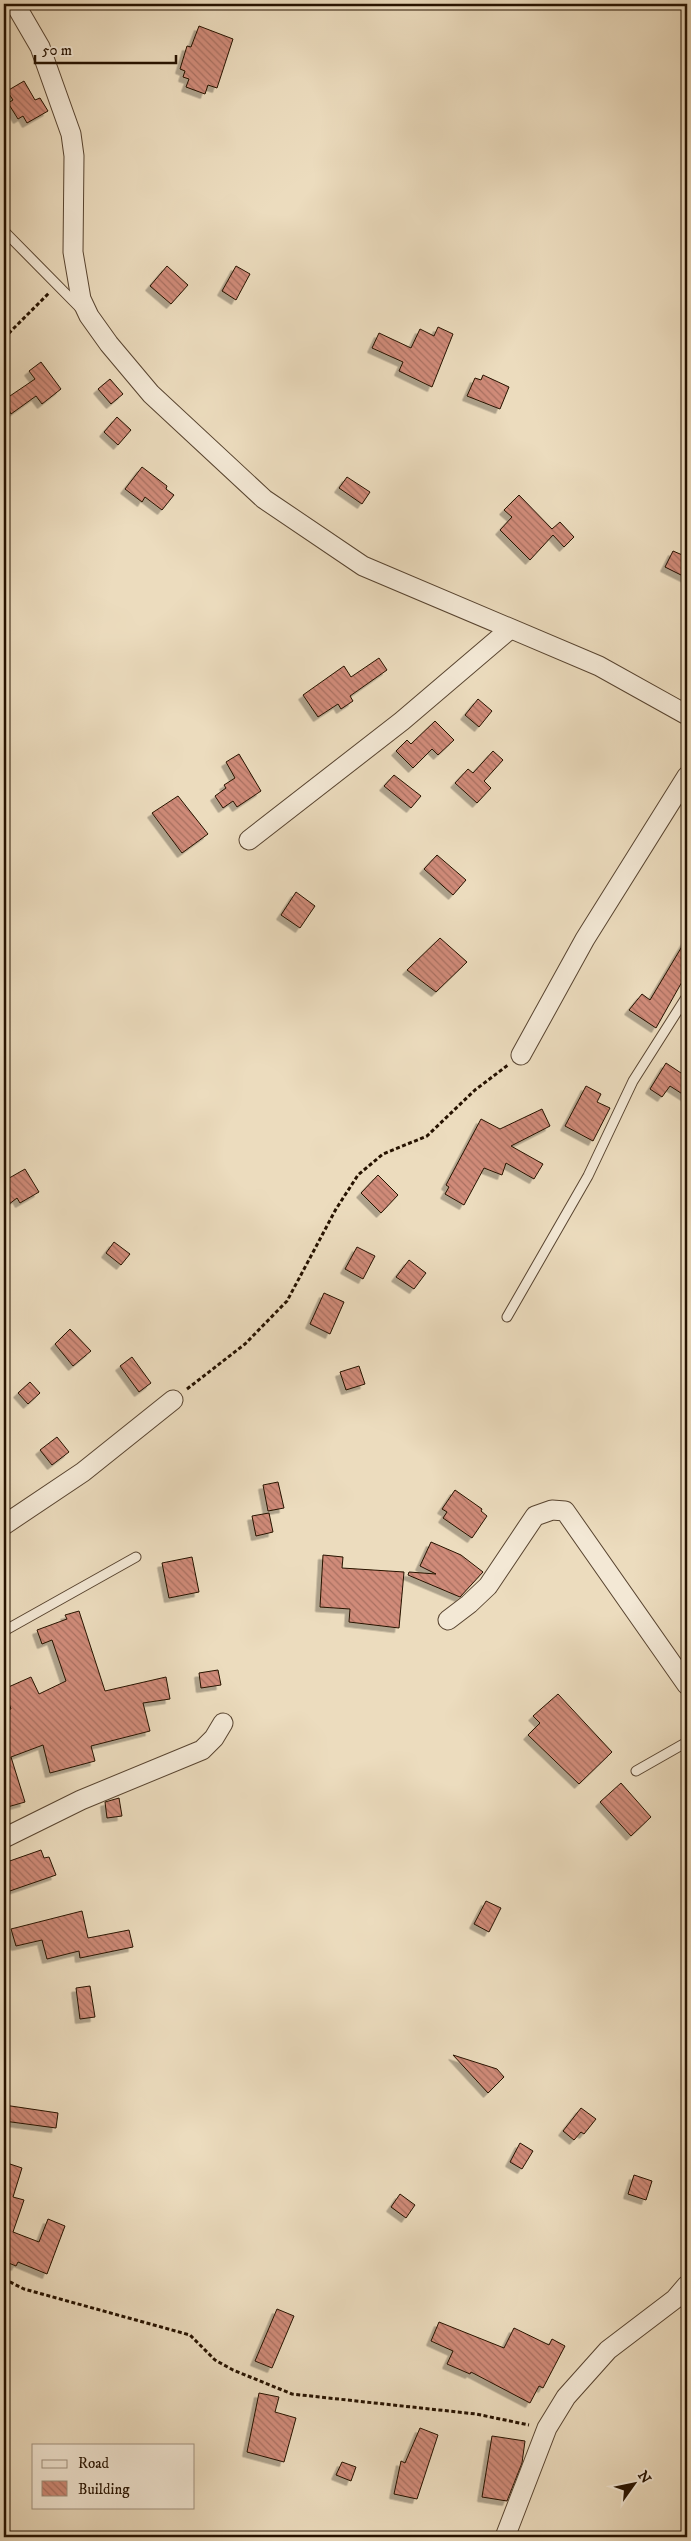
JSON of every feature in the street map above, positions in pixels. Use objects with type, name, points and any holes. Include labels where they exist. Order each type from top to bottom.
[{"type":"street","points":[[15,4],[40,47],[71,134],[74,156],[73,252],[82,299],[89,316],[123,364],[151,394],[264,498],[363,566],[599,666],[687,715]]},
{"type":"street","points":[[250,840],[402,721],[510,629]]},
{"type":"street","points":[[520,1055],[585,939],[687,776]]},
{"type":"street","points":[[4,1524],[83,1472],[173,1400]]},
{"type":"street","points":[[448,1620],[488,1586],[535,1516],[552,1510],[565,1511],[687,1685]]},
{"type":"street","points":[[4,1838],[80,1800],[202,1750],[214,1738],[223,1723]]},
{"type":"street","points":[[505,2537],[547,2428],[566,2397],[608,2350],[675,2298],[687,2285]]},
{"type":"lane","points":[[4,231],[56,286],[89,316]]},
{"type":"lane","points":[[506,1317],[588,1176],[633,1080],[687,996]]},
{"type":"lane","points":[[4,1632],[136,1556]]},
{"type":"lane","points":[[636,1771],[687,1742]]},
{"type":"path","points":[[4,338],[56,286]]},
{"type":"path","points":[[173,1400],[245,1344],[287,1301],[336,1209],[358,1175],[382,1154],[427,1136],[475,1090],[520,1055]]},
{"type":"path","points":[[4,2279],[24,2290],[190,2335],[216,2360],[233,2370],[292,2394],[476,2414],[547,2428]]},
{"type":"building","points":[[199,26],[233,39],[217,88],[208,85],[205,94],[186,87],[189,79],[183,77],[185,71],[180,69],[187,46],[191,47]]},
{"type":"building","points":[[24,81],[35,100],[40,98],[48,111],[27,123],[23,116],[18,119],[8,103],[13,100],[7,91]]},
{"type":"building","points":[[167,266],[188,285],[171,304],[150,286]]},
{"type":"building","points":[[236,266],[250,274],[236,300],[222,291]]},
{"type":"building","points":[[438,327],[453,334],[432,387],[399,371],[403,362],[372,348],[379,333],[411,348],[420,329],[434,336]]},
{"type":"building","points":[[41,362],[61,389],[42,404],[36,396],[11,414],[4,400],[35,379],[29,371]]},
{"type":"building","points":[[483,375],[509,387],[500,409],[467,396],[475,378],[481,380]]},
{"type":"building","points":[[110,379],[123,394],[111,404],[98,389]]},
{"type":"building","points":[[117,417],[131,430],[118,445],[104,432]]},
{"type":"building","points":[[142,467],[167,486],[166,489],[174,495],[162,510],[145,497],[142,502],[125,489]]},
{"type":"building","points":[[347,477],[370,492],[362,504],[339,488]]},
{"type":"building","points":[[519,495],[552,529],[560,522],[574,537],[564,547],[553,535],[530,560],[500,530],[512,517],[504,510]]},
{"type":"building","points":[[673,551],[687,557],[687,578],[665,567]]},
{"type":"building","points":[[379,658],[387,670],[350,696],[353,701],[341,709],[338,704],[318,717],[303,695],[344,666],[351,677]]},
{"type":"building","points":[[478,699],[492,711],[479,727],[465,715]]},
{"type":"building","points":[[435,721],[454,740],[438,755],[432,749],[413,768],[396,751],[407,740],[411,744]]},
{"type":"building","points":[[493,751],[503,760],[484,781],[491,788],[477,803],[455,783],[468,769],[473,773]]},
{"type":"building","points":[[239,754],[261,791],[237,807],[233,801],[223,808],[215,796],[226,788],[224,785],[235,778],[226,762]]},
{"type":"building","points":[[394,775],[421,796],[411,808],[384,786]]},
{"type":"building","points":[[178,796],[208,834],[182,853],[152,813]]},
{"type":"building","points":[[437,855],[466,880],[453,895],[424,869]]},
{"type":"building","points":[[296,892],[315,906],[300,928],[281,915]]},
{"type":"building","points":[[440,938],[467,962],[436,992],[407,970]]},
{"type":"building","points":[[687,938],[687,973],[656,1028],[629,1010],[642,994],[650,1000]]},
{"type":"building","points":[[666,1063],[687,1077],[687,1097],[670,1086],[662,1097],[650,1089]]},
{"type":"building","points":[[586,1086],[601,1094],[597,1102],[610,1108],[593,1141],[565,1126]]},
{"type":"building","points":[[542,1109],[550,1126],[511,1146],[543,1164],[534,1179],[506,1163],[502,1175],[484,1168],[464,1205],[445,1194],[449,1187],[446,1185],[481,1119],[500,1129]]},
{"type":"building","points":[[25,1169],[39,1192],[20,1203],[17,1198],[4,1208],[4,1181]]},
{"type":"building","points":[[378,1175],[398,1195],[381,1213],[361,1193]]},
{"type":"building","points":[[114,1242],[130,1254],[121,1265],[106,1253]]},
{"type":"building","points":[[357,1247],[375,1256],[363,1279],[345,1269]]},
{"type":"building","points":[[409,1260],[426,1273],[414,1289],[396,1277]]},
{"type":"building","points":[[324,1293],[344,1302],[330,1334],[310,1324]]},
{"type":"building","points":[[70,1329],[91,1351],[73,1366],[55,1344]]},
{"type":"building","points":[[132,1357],[151,1383],[139,1392],[120,1366]]},
{"type":"building","points":[[359,1366],[365,1384],[346,1390],[340,1372]]},
{"type":"building","points":[[30,1382],[40,1393],[28,1404],[18,1393]]},
{"type":"building","points":[[57,1437],[69,1452],[52,1465],[40,1450]]},
{"type":"building","points":[[278,1482],[284,1508],[268,1511],[263,1485]]},
{"type":"building","points":[[455,1490],[482,1509],[481,1511],[487,1516],[472,1538],[443,1518],[447,1512],[442,1509]]},
{"type":"building","points":[[269,1513],[273,1532],[256,1536],[252,1516]]},
{"type":"building","points":[[431,1542],[461,1555],[483,1572],[460,1597],[408,1575],[409,1572],[436,1574],[420,1566]]},
{"type":"building","points":[[323,1555],[343,1557],[342,1568],[404,1572],[399,1628],[349,1622],[350,1609],[320,1607]]},
{"type":"building","points":[[192,1557],[199,1592],[169,1598],[162,1563]]},
{"type":"building","points":[[79,1611],[105,1691],[166,1677],[170,1699],[143,1703],[150,1731],[91,1746],[95,1761],[50,1773],[43,1745],[11,1757],[25,1802],[4,1808],[4,1710],[11,1709],[4,1689],[31,1677],[39,1694],[66,1681],[52,1640],[42,1644],[37,1630],[67,1619],[65,1615]]},
{"type":"building","points":[[218,1670],[221,1685],[201,1688],[199,1673]]},
{"type":"building","points":[[558,1694],[612,1752],[579,1784],[528,1735],[540,1723],[533,1716]]},
{"type":"building","points":[[621,1783],[651,1817],[631,1836],[600,1802]]},
{"type":"building","points":[[119,1798],[122,1816],[107,1818],[105,1802]]},
{"type":"building","points":[[41,1850],[44,1858],[49,1857],[56,1875],[4,1893],[4,1863]]},
{"type":"building","points":[[486,1901],[501,1908],[489,1932],[474,1924]]},
{"type":"building","points":[[82,1911],[88,1938],[129,1930],[133,1947],[80,1958],[79,1951],[47,1959],[42,1940],[16,1946],[11,1929]]},
{"type":"building","points":[[90,1986],[95,2017],[80,2019],[76,1988]]},
{"type":"building","points":[[453,2055],[497,2069],[504,2077],[488,2093]]},
{"type":"building","points":[[4,2105],[58,2113],[56,2128],[4,2121]]},
{"type":"building","points":[[581,2108],[596,2119],[584,2134],[581,2132],[574,2140],[563,2131]]},
{"type":"building","points":[[520,2143],[533,2151],[522,2169],[510,2162]]},
{"type":"building","points":[[4,2162],[22,2168],[13,2197],[24,2200],[13,2232],[39,2242],[48,2219],[65,2226],[47,2274],[18,2262],[16,2266],[4,2261]]},
{"type":"building","points":[[634,2175],[652,2181],[646,2200],[628,2194]]},
{"type":"building","points":[[400,2194],[415,2205],[406,2218],[391,2207]]},
{"type":"building","points":[[277,2309],[294,2316],[272,2368],[255,2361]]},
{"type":"building","points":[[439,2322],[504,2348],[514,2328],[549,2345],[552,2339],[565,2346],[543,2388],[539,2386],[530,2403],[471,2372],[470,2374],[447,2364],[453,2351],[431,2341]]},
{"type":"building","points":[[259,2393],[279,2397],[275,2412],[296,2418],[284,2462],[247,2452]]},
{"type":"building","points":[[420,2428],[438,2435],[417,2499],[394,2494],[401,2461],[405,2463]]},
{"type":"building","points":[[492,2436],[525,2441],[522,2463],[507,2501],[482,2497]]},
{"type":"building","points":[[342,2462],[356,2467],[351,2481],[336,2475]]}]
